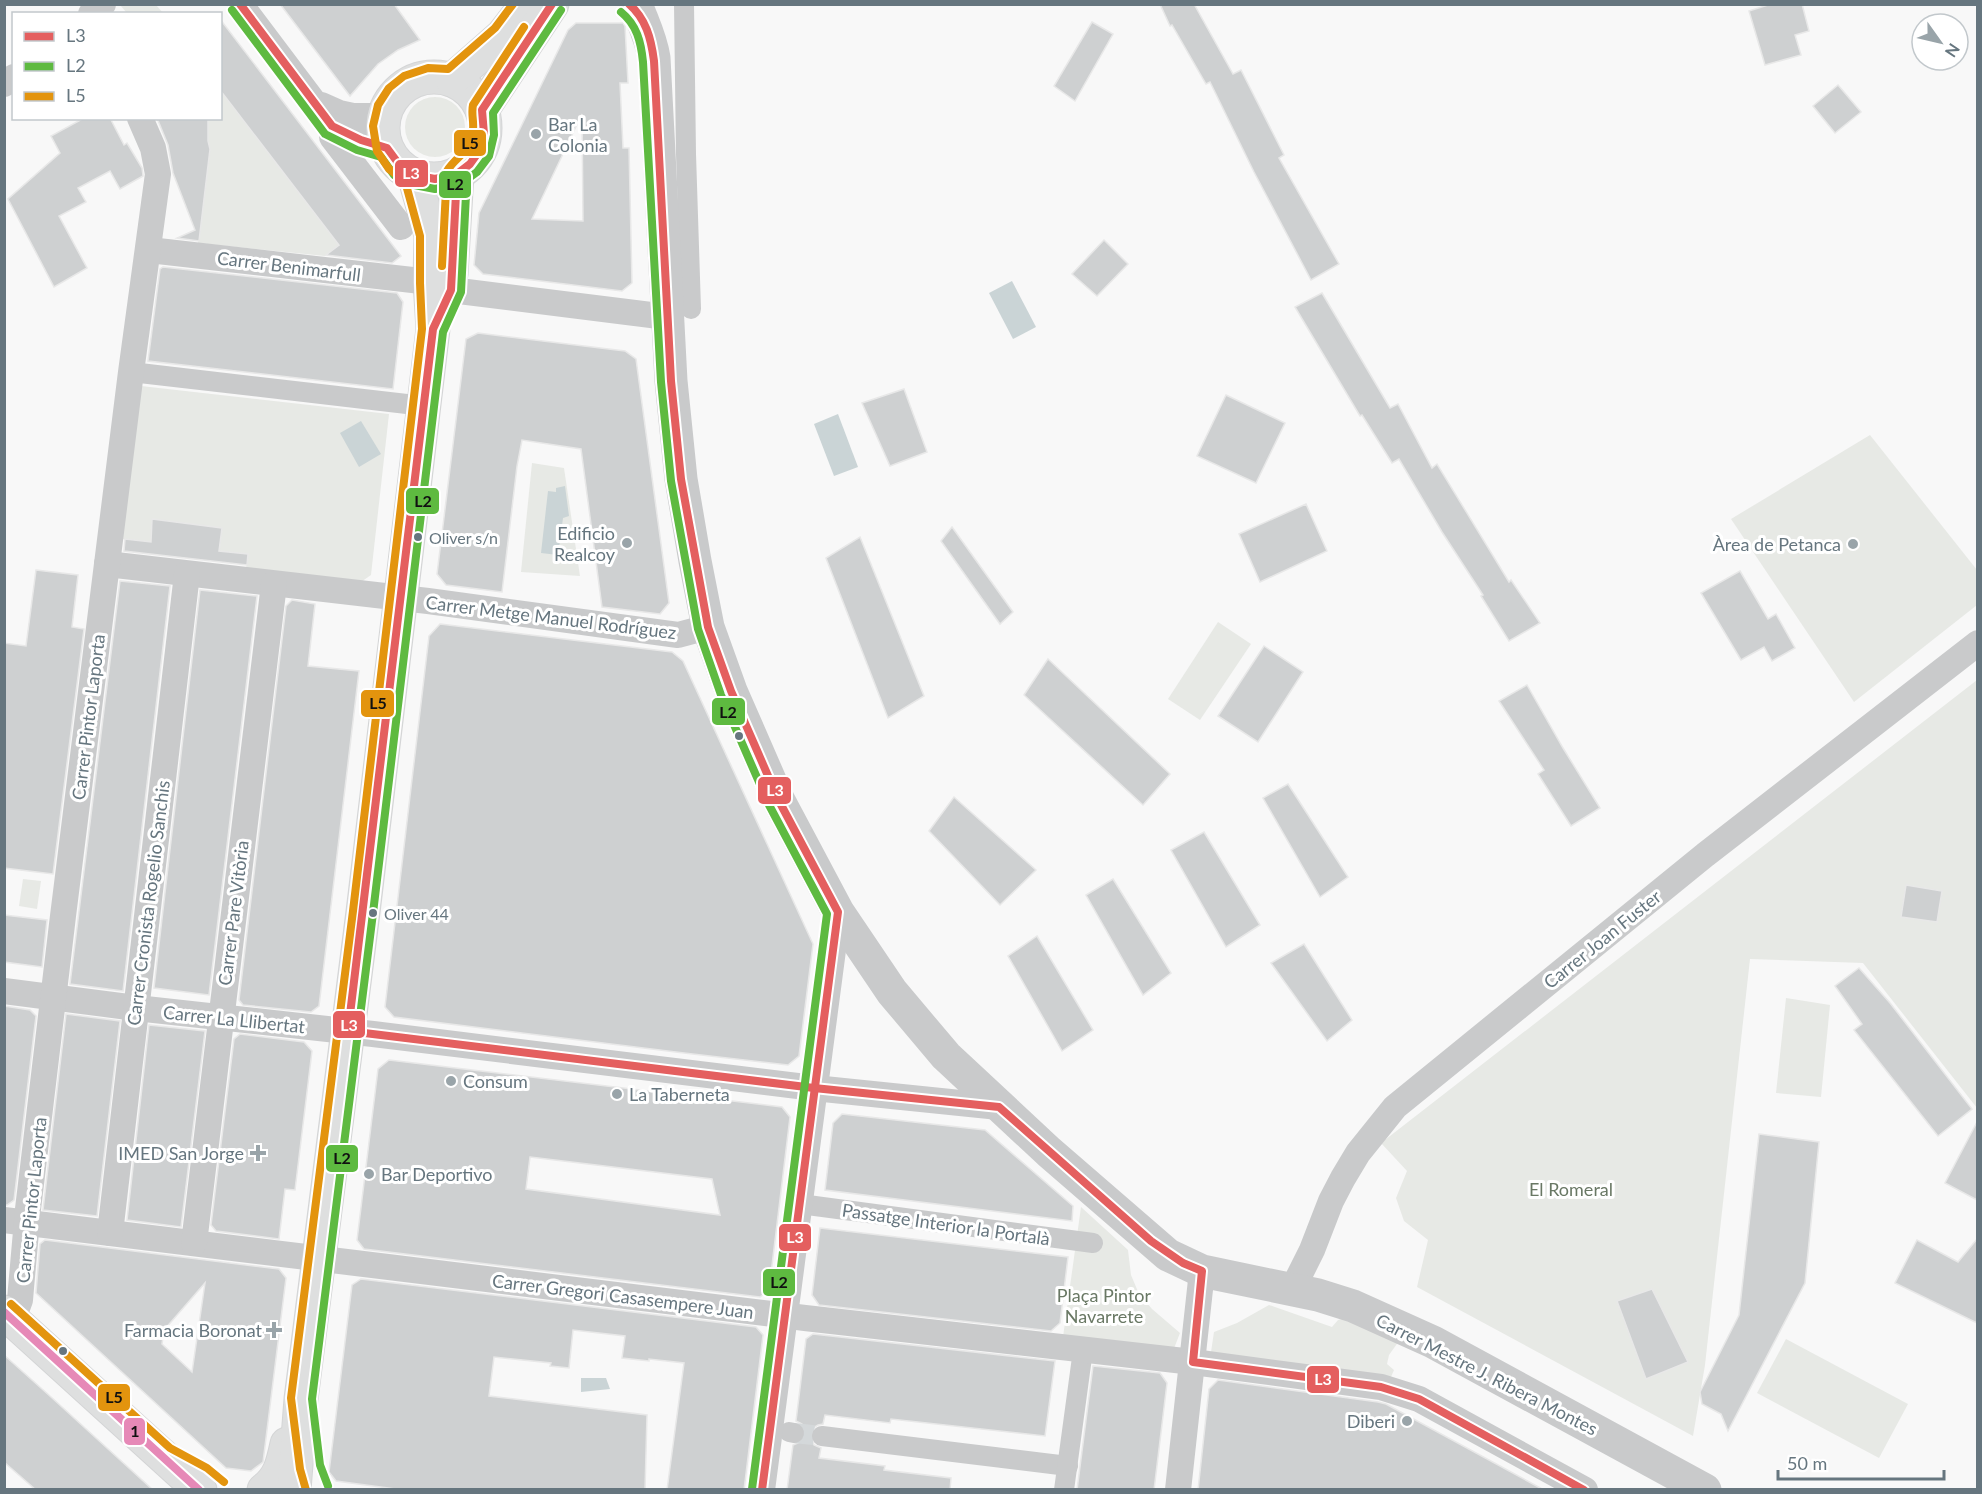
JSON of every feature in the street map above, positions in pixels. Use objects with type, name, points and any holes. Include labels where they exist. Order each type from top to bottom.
[{"type":"main road","points":[[452,80],[503,35],[527,4]]},
{"type":"main road","points":[[482,110],[552,4]]},
{"type":"main road","points":[[431,77],[452,80],[470,92],[482,110],[484,135],[480,150],[470,164],[457,174],[435,179],[414,175],[401,167],[386,132],[394,97],[410,83],[431,77]]},
{"type":"main road","points":[[294,1490],[301,1399],[402,598],[433,329],[457,174]]},
{"type":"main road","points":[[414,175],[431,235],[440,286]]},
{"type":"main road","points":[[9,1316],[200,1490]]},
{"type":"main road","points":[[264,1490],[273,1483],[281,1471],[291,1424],[301,1399]]},
{"type":"main road","points":[[301,1399],[308,1462],[318,1490]]},
{"type":"main road","points":[[164,1457],[184,1490]]},
{"type":"main road","points":[[164,1457],[201,1477],[217,1490]]},
{"type":"street","points":[[240,4],[332,126],[361,140],[386,132]]},
{"type":"street","points":[[679,313],[686,154],[684,4]]},
{"type":"street","name":"Carrer Mestre J. Ribera Montes","points":[[634,7],[645,23],[652,45],[679,313],[671,381],[681,479],[708,627],[731,691],[779,801],[838,912],[892,992],[945,1056],[999,1107],[1151,1241],[1184,1263],[1202,1271],[1318,1295],[1353,1306],[1401,1327],[1705,1490]]},
{"type":"street","points":[[313,101],[339,113],[353,116],[386,132]]},
{"type":"street","name":"Carrer Pintor Laporta","points":[[9,1316],[20,1300],[16,1222],[54,998],[130,372],[158,174],[153,148],[141,120]]},
{"type":"street","points":[[332,126],[332,137],[401,227]]},
{"type":"street","name":"Carrer Benimarfull","points":[[149,249],[440,286],[679,313]]},
{"type":"street","points":[[130,372],[424,406]]},
{"type":"street","name":"Carrer Metge Manuel Rodríguez","points":[[107,564],[402,598],[678,635],[708,627]]},
{"type":"street","name":"Carrer Cronista Rogelio Sanchis","points":[[110,1233],[188,574]]},
{"type":"street","name":"Carrer Pare Vitòria","points":[[194,1243],[274,584]]},
{"type":"street","name":"Carrer Joan Fuster","points":[[1292,1290],[1343,1178],[1370,1137],[1395,1107],[1704,855],[1977,643]]},
{"type":"street","points":[[762,1490],[838,912]]},
{"type":"street","name":"Carrer La Llibertat","points":[[4,991],[814,1088],[999,1107]]},
{"type":"street","name":"Passatge Interior la Portalà","points":[[800,1204],[1092,1243]]},
{"type":"street","name":"Carrer Gregori Casasempere Juan","points":[[16,1222],[1192,1362],[1381,1387],[1419,1399],[1585,1490]]},
{"type":"street","points":[[1178,1490],[1202,1271]]},
{"type":"street","points":[[1064,1490],[1083,1350]]},
{"type":"street","points":[[822,1436],[1068,1466]]},
{"type":"green space","points":[[120,5],[156,5],[162,12],[126,12]]},
{"type":"green space","points":[[222,91],[339,245],[325,256],[198,243],[208,164],[201,120],[222,120]]},
{"type":"green space","points":[[429,97],[441,97],[457,105],[463,115],[465,127],[463,139],[457,149],[441,157],[429,157],[413,149],[405,133],[405,121],[413,105]]},
{"type":"green space","points":[[141,386],[389,414],[371,575],[361,582],[246,569],[248,554],[219,551],[221,528],[153,519],[151,542],[122,539]]},
{"type":"green space","name":"Àrea de Petanca","points":[[1870,435],[1977,570],[1977,605],[1854,702],[1731,519]]},
{"type":"green space","points":[[532,463],[564,468],[580,576],[521,572]]},
{"type":"green space","points":[[1218,622],[1251,644],[1200,720],[1168,699]]},
{"type":"green space","name":"El Romeral","points":[[1977,680],[1977,1108],[1863,963],[1750,959],[1705,1365],[1693,1436],[1417,1287],[1428,1240],[1404,1221],[1396,1198],[1407,1171],[1381,1143]]},
{"type":"green space","points":[[23,879],[41,881],[37,909],[19,906]]},
{"type":"green space","points":[[1786,998],[1830,1005],[1821,1097],[1776,1093]]},
{"type":"green space","name":"Plaça Pintor Navarrete","points":[[1081,1207],[1128,1250],[1131,1275],[1139,1294],[1152,1309],[1180,1333],[1173,1351],[1063,1337]]},
{"type":"green space","points":[[1269,1305],[1332,1327],[1338,1320],[1345,1318],[1399,1341],[1389,1355],[1387,1364],[1394,1370],[1391,1377],[1211,1352],[1214,1332],[1237,1323]]},
{"type":"green space","points":[[1786,1339],[1908,1404],[1879,1458],[1757,1393]]},
{"type":"shaded area","points":[[1012,281],[1036,327],[1013,339],[989,293]]},
{"type":"shaded area","points":[[838,414],[858,467],[834,476],[814,424]]},
{"type":"shaded area","points":[[361,421],[381,454],[359,467],[340,433]]},
{"type":"shaded area","points":[[565,486],[569,516],[563,518],[558,555],[541,553],[548,491],[556,492],[556,488]]},
{"type":"shaded area","points":[[581,1378],[606,1378],[610,1389],[581,1392]]},
{"type":"building","points":[[280,4],[394,4],[420,40],[398,50],[378,64],[350,96]]},
{"type":"building","points":[[1160,4],[1194,4],[1233,74],[1241,70],[1284,155],[1279,158],[1339,264],[1311,280],[1210,82],[1206,84],[1172,25],[1170,26]]},
{"type":"building","points":[[1771,4],[1802,4],[1809,31],[1795,35],[1801,55],[1765,65],[1749,11]]},
{"type":"building","points":[[222,22],[401,256],[392,263],[326,255],[339,245],[222,93]]},
{"type":"building","points":[[1092,22],[1113,34],[1075,101],[1054,86]]},
{"type":"building","points":[[576,23],[623,23],[625,26],[628,83],[620,83],[623,148],[629,148],[632,283],[622,291],[483,274],[474,265],[479,213],[568,30]],"holes":[[[582,114],[583,221],[532,219]]]},
{"type":"building","points":[[1838,85],[1861,112],[1835,133],[1813,106]]},
{"type":"building","points":[[80,120],[111,120],[124,145],[127,143],[142,168],[143,176],[120,189],[110,171],[78,188],[86,202],[59,216],[87,268],[54,287],[8,199],[60,153],[51,136]]},
{"type":"building","points":[[158,120],[208,120],[210,149],[199,241],[177,238],[195,230],[173,173],[168,145]]},
{"type":"building","points":[[1104,240],[1128,264],[1097,296],[1072,274]]},
{"type":"building","points":[[163,267],[397,293],[403,302],[393,389],[148,361],[160,269]]},
{"type":"building","points":[[1322,293],[1390,408],[1398,404],[1432,468],[1437,464],[1509,582],[1511,580],[1540,623],[1509,641],[1399,459],[1392,463],[1362,415],[1360,416],[1295,307]]},
{"type":"building","points":[[478,333],[625,351],[636,359],[669,603],[660,614],[602,607],[581,449],[522,440],[502,592],[446,585],[437,574],[466,339]]},
{"type":"building","points":[[904,389],[927,452],[890,466],[862,403]]},
{"type":"building","points":[[1226,395],[1285,423],[1256,483],[1197,456]]},
{"type":"building","points":[[1306,504],[1327,551],[1260,582],[1239,534]]},
{"type":"building","points":[[152,519],[222,528],[219,551],[248,554],[247,565],[124,551],[125,539],[151,542]]},
{"type":"building","points":[[952,527],[1013,612],[1000,624],[941,541]]},
{"type":"building","points":[[860,537],[924,696],[888,718],[826,558]]},
{"type":"building","points":[[36,570],[78,575],[72,627],[84,629],[53,874],[4,868],[4,643],[26,646]]},
{"type":"building","points":[[1740,571],[1768,619],[1776,614],[1795,648],[1772,661],[1764,647],[1741,660],[1701,593]]},
{"type":"building","points":[[120,581],[170,586],[123,991],[70,984]]},
{"type":"building","points":[[200,590],[257,596],[209,995],[154,988]]},
{"type":"building","points":[[292,600],[315,604],[308,666],[359,671],[319,1006],[311,1012],[243,1005],[239,1000],[286,606]]},
{"type":"building","points":[[440,624],[672,652],[683,661],[813,944],[799,1056],[788,1065],[394,1017],[385,1007],[429,636]]},
{"type":"building","points":[[1264,646],[1303,672],[1258,742],[1218,716]]},
{"type":"building","points":[[1048,659],[1170,774],[1143,805],[1024,695]]},
{"type":"building","points":[[1527,685],[1600,808],[1571,826],[1538,774],[1544,770],[1499,701]]},
{"type":"building","points":[[1288,784],[1348,877],[1320,897],[1263,798]]},
{"type":"building","points":[[954,797],[1036,870],[1000,905],[929,831]]},
{"type":"building","points":[[1204,832],[1260,925],[1226,947],[1171,850]]},
{"type":"building","points":[[1113,879],[1171,973],[1143,995],[1086,895]]},
{"type":"building","points":[[1906,885],[1942,891],[1937,922],[1901,917]]},
{"type":"building","points":[[4,915],[47,920],[42,967],[4,962]]},
{"type":"building","points":[[1037,936],[1093,1030],[1062,1051],[1008,956]]},
{"type":"building","points":[[1304,944],[1352,1020],[1327,1041],[1271,963]]},
{"type":"building","points":[[1859,968],[1890,1003],[1972,1109],[1938,1136],[1854,1030],[1862,1024],[1835,986]]},
{"type":"building","points":[[4,1006],[30,1010],[36,1016],[14,1200],[7,1205],[4,1205]]},
{"type":"building","points":[[66,1014],[120,1021],[97,1216],[43,1210]]},
{"type":"building","points":[[149,1025],[205,1031],[181,1227],[127,1220]]},
{"type":"building","name":"IMED San Jorge","points":[[240,1034],[304,1042],[312,1051],[295,1190],[285,1189],[279,1239],[216,1231],[211,1225],[234,1039]]},
{"type":"building","points":[[389,1060],[782,1107],[790,1117],[769,1290],[760,1297],[364,1249],[357,1240],[378,1069]],"holes":[[[530,1157],[712,1179],[720,1215],[526,1189]]]},
{"type":"building","points":[[842,1114],[985,1130],[1073,1206],[1072,1221],[825,1190],[833,1123]]},
{"type":"building","points":[[1977,1122],[1977,1200],[1945,1183]]},
{"type":"building","points":[[1759,1134],[1819,1142],[1805,1283],[1728,1431],[1721,1414],[1702,1404],[1700,1392],[1739,1315]]},
{"type":"building","points":[[820,1228],[1068,1257],[1060,1323],[1051,1331],[819,1305],[812,1295]]},
{"type":"building","points":[[1977,1239],[1977,1323],[1895,1283],[1917,1240],[1958,1262]]},
{"type":"building","points":[[45,1240],[279,1269],[286,1278],[263,1462],[251,1471],[226,1468],[36,1293],[40,1244]],"holes":[[[205,1283],[192,1372],[162,1344],[164,1330]]]},
{"type":"building","points":[[361,1279],[756,1327],[763,1335],[744,1490],[667,1490],[684,1363],[622,1358],[625,1336],[573,1330],[569,1368],[550,1366],[551,1363],[494,1357],[489,1396],[647,1415],[645,1490],[403,1490],[336,1481],[329,1472],[352,1285]]},
{"type":"building","points":[[1652,1289],[1688,1362],[1646,1379],[1617,1301]]},
{"type":"building","points":[[813,1334],[1055,1361],[1045,1436],[891,1419],[890,1423],[825,1415],[823,1424],[813,1428],[810,1435],[814,1445],[821,1448],[819,1458],[885,1466],[884,1470],[951,1478],[950,1490],[787,1490],[793,1445],[803,1441],[806,1435],[802,1424],[796,1421],[806,1339]]},
{"type":"building","points":[[4,1355],[153,1490],[36,1490],[4,1462]]},
{"type":"building","points":[[1093,1366],[1160,1373],[1167,1383],[1154,1490],[1077,1490]]},
{"type":"building","points":[[1218,1380],[1386,1404],[1544,1490],[1198,1490],[1209,1389]]},
{"type":"tunnel","points":[[794,1433],[822,1436]]},
{"type":"transit line","name":"L3","points":[[240,4],[332,126],[361,140],[387,148],[401,167],[414,175],[435,179],[457,174],[470,164],[480,150],[484,134],[482,110],[552,4]]},
{"type":"transit line","name":"L5","points":[[306,1490],[300,1469],[291,1398],[353,911],[422,329],[420,236],[405,181],[389,169],[377,151],[373,126],[378,105],[389,88],[404,76],[428,68],[448,69],[495,28],[513,4]]},
{"type":"transit line","name":"L3","points":[[629,4],[640,16],[647,29],[654,61],[671,381],[681,479],[708,627],[731,691],[779,801],[838,912],[762,1490]]},
{"type":"transit line","name":"L2","points":[[232,10],[325,134],[357,150],[381,157],[394,175],[409,184],[435,189],[462,183],[477,172],[489,156],[494,135],[493,113],[561,10]]},
{"type":"transit line","name":"L2","points":[[621,12],[634,28],[642,55],[661,382],[671,481],[698,629],[721,695],[769,805],[827,914],[752,1489]]},
{"type":"transit line","name":"L5","points":[[442,266],[447,171],[470,143],[473,130],[473,105],[524,27]]},
{"type":"transit line","name":"L3","points":[[457,174],[451,290],[433,329],[348,1031],[814,1088],[999,1107],[1151,1241],[1183,1263],[1202,1271],[1193,1362],[1381,1387],[1419,1399],[1584,1490]]},
{"type":"transit line","name":"L2","points":[[328,1486],[320,1465],[312,1399],[443,332],[461,292],[467,175]]},
{"type":"transit line","name":"L5","points":[[11,1304],[170,1448],[207,1468],[224,1482]]},
{"type":"transit line","name":"1","points":[[4,1312],[199,1490]]},
{"type":"place","name":"Bar La Colonia","points":[[536,134]]},
{"type":"place","name":"Oliver s/n","points":[[418,537]]},
{"type":"place","name":"Edificio Realcoy","points":[[627,543]]},
{"type":"place","name":"Àrea de Petanca","points":[[1853,544]]},
{"type":"place","name":"Oliver 44","points":[[373,913]]},
{"type":"place","name":"Consum","points":[[451,1081]]},
{"type":"place","name":"La Taberneta","points":[[617,1094]]},
{"type":"place","name":"IMED San Jorge","points":[[258,1153]]},
{"type":"place","name":"Bar Deportivo","points":[[369,1174]]},
{"type":"place","name":"Farmacia Boronat","points":[[274,1330]]},
{"type":"place","name":"Diberi","points":[[1407,1421]]}]
